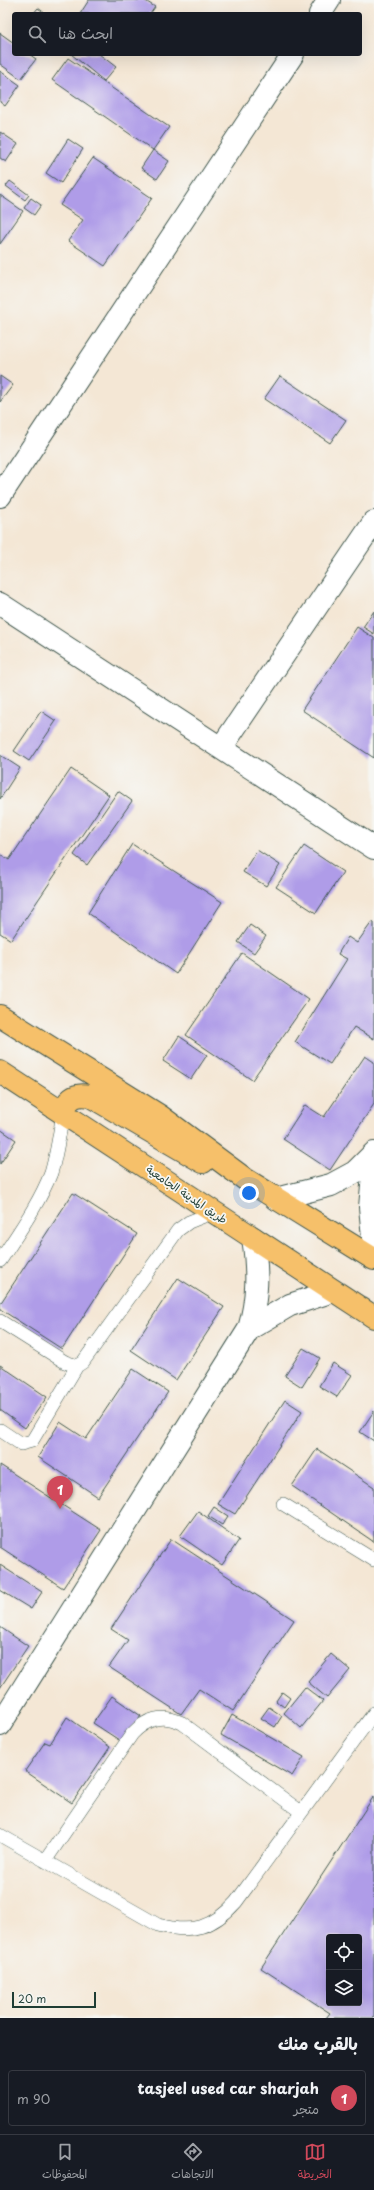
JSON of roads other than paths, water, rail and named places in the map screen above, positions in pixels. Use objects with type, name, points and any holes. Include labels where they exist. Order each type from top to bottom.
[{"type":"main road","points":[[0,1016],[160,1116],[245,1179],[374,1259]]},
{"type":"main road","name":"طريق المدينة الجامعية","points":[[0,1072],[374,1317]]},
{"type":"main road","points":[[63,1112],[66,1104],[73,1097],[81,1094],[90,1096],[202,1162],[245,1179]]},
{"type":"street","points":[[321,12],[329,0]]},
{"type":"street","points":[[0,496],[292,56]]},
{"type":"street","points":[[221,748],[374,522]]},
{"type":"street","points":[[0,604],[374,848]]},
{"type":"street","points":[[276,1199],[331,1185],[355,1172],[374,1153]]},
{"type":"street","points":[[374,1164],[370,1208],[374,1247]]},
{"type":"street","points":[[0,1725],[249,1329],[255,1307],[257,1284],[253,1238]]},
{"type":"street","points":[[249,1329],[290,1305],[333,1291]]},
{"type":"lane","points":[[0,1261],[40,1198],[46,1185],[55,1157],[63,1112]]},
{"type":"lane","points":[[0,1430],[21,1444],[32,1441],[77,1366],[83,1362],[178,1230],[189,1222],[214,1212]]},
{"type":"lane","points":[[0,1321],[65,1362],[77,1366]]},
{"type":"lane","points":[[283,1504],[374,1560]]},
{"type":"lane","points":[[0,1835],[158,1925],[175,1930],[195,1929],[212,1923],[226,1914],[374,1713]]},
{"type":"lane","points":[[45,1861],[132,1734],[149,1720],[160,1717],[171,1718],[182,1722],[301,1812]]},
{"type":"place","name":"tasjeel used car sharjah","points":[[60,1509]]}]
